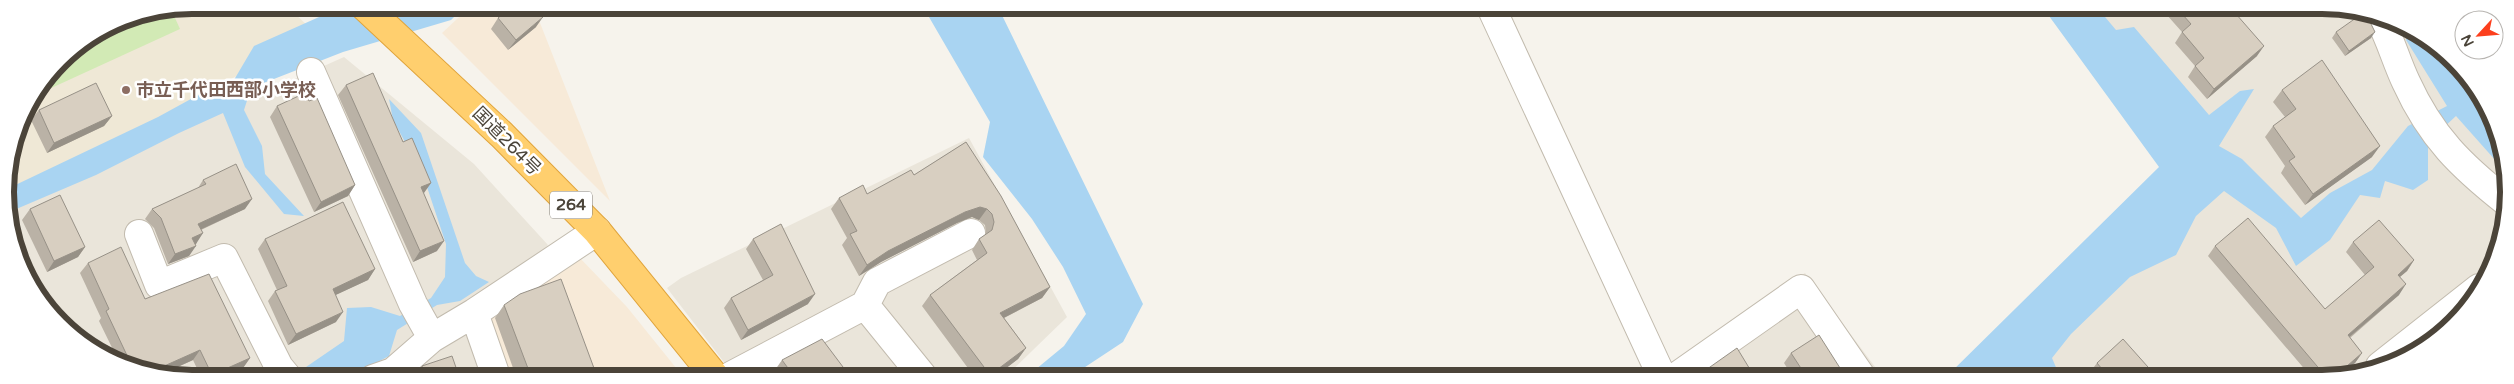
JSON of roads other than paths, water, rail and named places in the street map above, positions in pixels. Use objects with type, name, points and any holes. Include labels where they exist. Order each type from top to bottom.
[{"type":"highway","name":"国道264号","points":[[373,14],[502,135],[597,231],[711,370]]},
{"type":"street","points":[[1494,14],[1659,370]]},
{"type":"street","points":[[2383,24],[2406,81],[2440,142],[2478,180],[2500,197]]},
{"type":"street","points":[[311,72],[422,320]]},
{"type":"street","points":[[422,320],[474,313],[597,231]]},
{"type":"street","points":[[742,370],[865,305],[877,282],[971,233]]},
{"type":"street","points":[[139,234],[159,285],[224,258],[282,370]]},
{"type":"street","points":[[1686,370],[1801,289],[1857,370]]},
{"type":"street","points":[[2393,356],[2465,299]]},
{"type":"street","points":[[865,305],[918,370]]},
{"type":"street","points":[[474,313],[494,370]]},
{"type":"street","points":[[394,370],[422,320]]},
{"type":"water","points":[[326,14],[457,14],[451,20],[343,52],[251,88],[244,110],[262,146],[265,174],[304,216],[284,214],[245,167],[223,113],[96,175],[15,210],[14,186],[158,117],[200,94],[231,85],[254,46]]},
{"type":"water","points":[[927,14],[1001,14],[1143,304],[1123,342],[1081,370],[1035,370],[1064,346],[1086,314],[1063,267],[1032,219],[983,157],[990,122]]},
{"type":"water","points":[[2048,14],[2103,14],[2116,30],[2134,27],[2209,115],[2240,91],[2254,89],[2219,146],[2242,159],[2301,218],[2330,193],[2372,170],[2408,126],[2447,106],[2406,40],[2408,36],[2440,58],[2463,83],[2487,124],[2498,163],[2456,116],[2428,142],[2428,180],[2413,190],[2385,181],[2380,198],[2360,195],[2330,240],[2296,266],[2276,228],[2224,191],[2196,216],[2176,255],[2130,277],[2071,334],[2052,358],[2057,370],[1953,370],[2159,167]]},
{"type":"water","points":[[389,99],[421,133],[465,263],[476,276],[489,282],[460,301],[437,305],[397,330],[389,356],[362,370],[293,370],[306,367],[344,341],[347,308],[371,307],[400,316],[431,298],[445,277],[446,244],[423,175],[393,120]]},
{"type":"water","points":[[22,246],[47,295],[32,271]]},
{"type":"place","name":"市立千代田西部小学校","points":[[126,90]]}]
